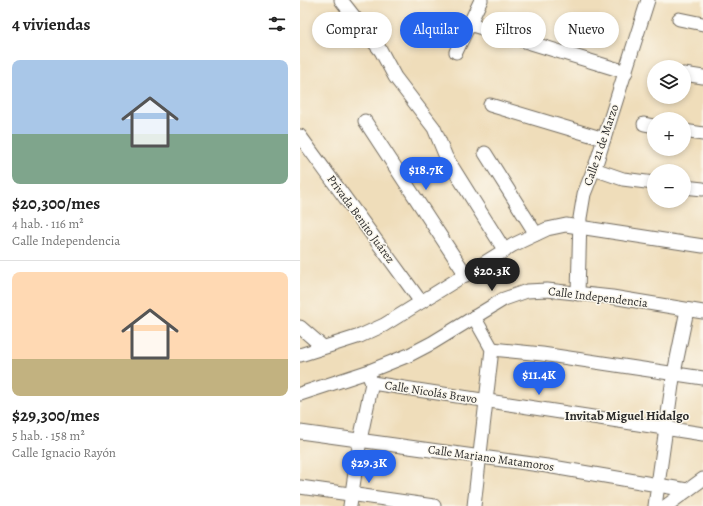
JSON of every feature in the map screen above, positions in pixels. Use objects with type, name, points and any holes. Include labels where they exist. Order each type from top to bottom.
[{"type":"street","points":[[340,0],[381,51],[395,77],[434,128],[446,157],[504,251]]},
{"type":"street","points":[[473,17],[480,0]]},
{"type":"street","name":"Calle 21 de Marzo","points":[[578,294],[580,227],[584,194],[604,139],[648,0]]},
{"type":"street","points":[[679,19],[703,24]]},
{"type":"street","points":[[473,25],[626,72]]},
{"type":"street","points":[[456,52],[458,48]]},
{"type":"street","points":[[691,75],[703,77]]},
{"type":"street","points":[[490,105],[604,139]]},
{"type":"street","points":[[365,121],[466,275]]},
{"type":"street","points":[[691,132],[703,134]]},
{"type":"street","name":"Privada Benito Juárez","points":[[300,136],[421,302]]},
{"type":"street","points":[[485,153],[536,234]]},
{"type":"street","points":[[594,169],[623,179],[647,182]]},
{"type":"street","points":[[691,188],[703,189]]},
{"type":"street","points":[[300,355],[360,336],[384,325],[504,251],[547,229],[566,225],[703,246]]},
{"type":"street","name":"Calle Independencia","points":[[300,394],[370,378],[432,343],[504,299],[527,291],[547,290],[612,297],[703,312]]},
{"type":"street","points":[[655,506],[674,373],[687,310]]},
{"type":"street","points":[[474,317],[492,349],[474,506]]},
{"type":"street","points":[[300,327],[323,347]]},
{"type":"street","points":[[492,349],[542,354],[703,378]]},
{"type":"street","points":[[351,500],[370,378]]},
{"type":"street","name":"Calle Nicolás Bravo","points":[[370,378],[486,401],[703,434]]},
{"type":"street","name":"Calle Mariano Matamoros","points":[[300,432],[480,458],[547,466],[687,490]]},
{"type":"street","points":[[666,506],[703,479]]},
{"type":"street","points":[[300,487],[351,500],[434,506]]},
{"type":"district","name":"Invitab Miguel Hidalgo","points":[[627,415]]}]
